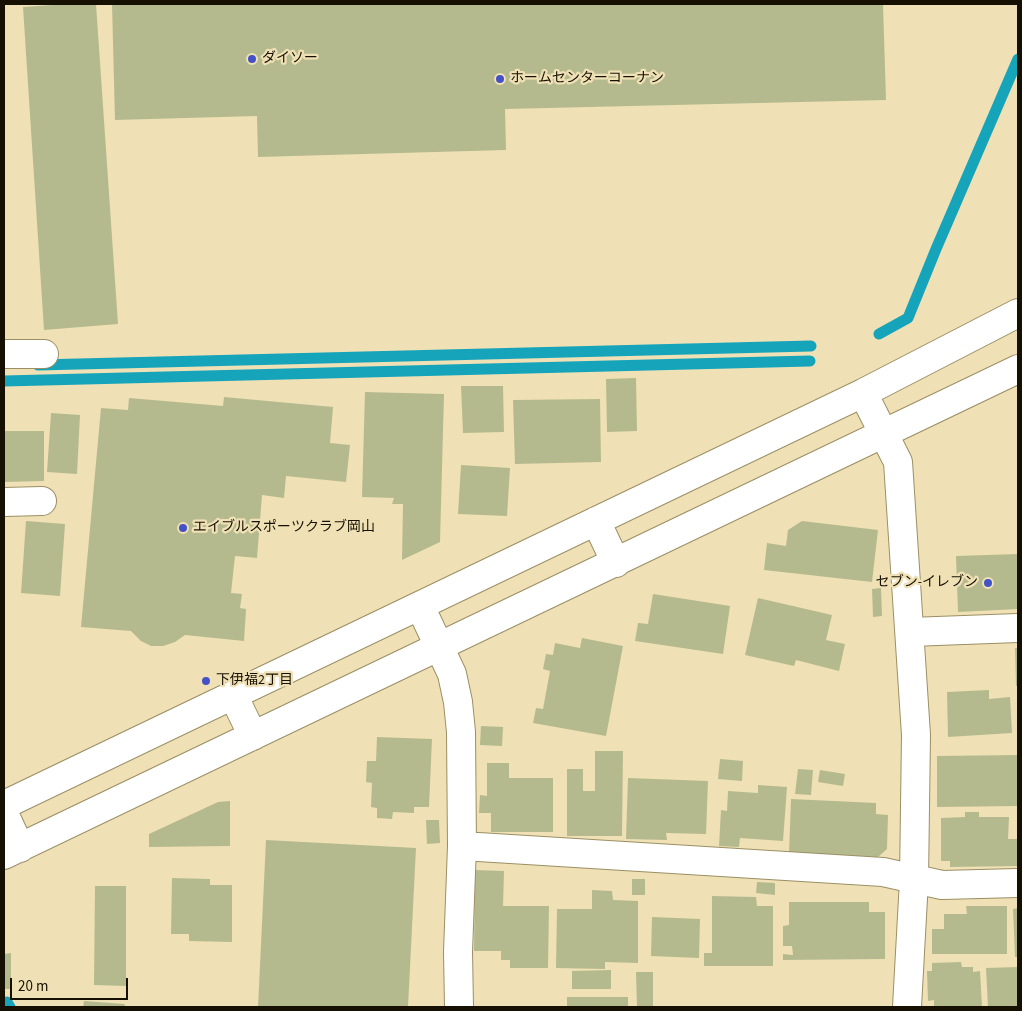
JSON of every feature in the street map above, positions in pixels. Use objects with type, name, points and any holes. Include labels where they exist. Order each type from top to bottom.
[{"type":"street","points":[[4,805],[863,393],[1018,313]]},
{"type":"street","points":[[4,354],[44,354]]},
{"type":"street","points":[[4,814],[12,851],[1018,370]]},
{"type":"street","points":[[863,393],[898,462],[916,735],[914,880],[907,1007]]},
{"type":"street","points":[[4,502],[42,501]]},
{"type":"street","points":[[596,521],[616,563]]},
{"type":"street","points":[[420,606],[452,674],[458,702],[461,732],[462,846],[458,952],[459,1007]]},
{"type":"street","points":[[910,632],[1018,628]]},
{"type":"street","points":[[233,695],[253,736]]},
{"type":"street","points":[[462,846],[883,872],[942,885],[1018,883]]},
{"type":"building","points":[[96,4],[118,324],[44,330],[23,7]]},
{"type":"building","name":"ホームセンターコーナン","points":[[112,4],[883,4],[886,100],[505,109],[506,150],[258,157],[257,116],[115,120]]},
{"type":"building","points":[[636,378],[637,431],[607,432],[606,379]]},
{"type":"building","points":[[461,386],[503,386],[504,432],[463,433]]},
{"type":"building","points":[[365,392],[444,394],[440,542],[402,560],[403,504],[392,504],[394,498],[362,497]]},
{"type":"building","points":[[224,397],[333,407],[330,443],[350,445],[346,482],[286,476],[284,498],[262,495],[257,558],[235,556],[231,593],[242,594],[240,608],[246,609],[244,641],[185,635],[175,642],[163,646],[151,646],[141,641],[131,631],[81,627],[101,408],[128,410],[129,398],[223,406]]},
{"type":"building","points":[[600,399],[601,462],[515,464],[513,400]]},
{"type":"building","points":[[51,413],[80,415],[77,474],[47,472]]},
{"type":"building","points":[[4,431],[44,431],[44,481],[4,482]]},
{"type":"building","points":[[461,465],[510,468],[507,516],[458,514]]},
{"type":"building","points":[[26,521],[65,524],[60,596],[21,593]]},
{"type":"building","points":[[802,521],[878,530],[872,582],[764,570],[767,543],[786,546],[788,530]]},
{"type":"building","name":"セブン-イレブン","points":[[1018,554],[1018,609],[958,612],[956,556]]},
{"type":"building","points":[[881,588],[882,616],[873,617],[872,589]]},
{"type":"building","points":[[653,594],[730,606],[723,654],[635,641],[638,623],[648,624]]},
{"type":"building","points":[[758,598],[832,615],[826,640],[845,644],[839,671],[796,660],[794,666],[745,655]]},
{"type":"building","points":[[582,638],[623,646],[606,736],[533,723],[536,708],[543,709],[550,671],[543,669],[546,654],[553,655],[555,643],[580,648]]},
{"type":"building","points":[[1015,648],[1018,648],[1018,686],[1016,686]]},
{"type":"building","points":[[989,690],[989,699],[1010,697],[1012,733],[948,737],[947,692]]},
{"type":"building","points":[[481,726],[503,727],[502,746],[480,745]]},
{"type":"building","points":[[377,737],[432,739],[429,807],[414,807],[414,813],[393,812],[392,819],[377,818],[377,808],[371,807],[372,783],[366,782],[367,761],[376,761]]},
{"type":"building","points":[[595,751],[623,751],[622,836],[567,836],[567,769],[583,769],[583,791],[595,791]]},
{"type":"building","points":[[1018,755],[1018,806],[937,807],[937,756]]},
{"type":"building","points":[[720,759],[743,761],[742,781],[718,779]]},
{"type":"building","points":[[487,763],[509,763],[509,778],[553,778],[553,832],[491,832],[491,813],[479,813],[480,795],[487,796]]},
{"type":"building","points":[[798,769],[813,770],[811,795],[795,794]]},
{"type":"building","points":[[820,770],[845,774],[843,786],[818,782]]},
{"type":"building","points":[[628,778],[708,781],[706,834],[666,833],[667,840],[626,839]]},
{"type":"building","points":[[758,785],[787,787],[783,841],[740,838],[739,847],[719,846],[721,810],[727,811],[728,791],[758,793]]},
{"type":"building","points":[[791,799],[876,803],[876,814],[888,815],[887,849],[878,857],[789,853]]},
{"type":"building","points":[[230,801],[230,846],[149,847],[149,834],[218,802]]},
{"type":"building","points":[[965,812],[979,812],[979,817],[1009,817],[1008,839],[1018,839],[1018,866],[950,867],[950,861],[941,861],[941,818],[965,817]]},
{"type":"building","points":[[426,820],[439,820],[440,843],[427,844]]},
{"type":"building","points":[[266,840],[416,848],[408,1007],[258,1007]]},
{"type":"building","points":[[475,870],[504,871],[503,906],[549,906],[548,968],[510,968],[510,960],[501,960],[501,951],[474,951]]},
{"type":"building","points":[[172,878],[210,879],[210,885],[232,885],[232,942],[189,941],[189,934],[171,934]]},
{"type":"building","points":[[632,879],[645,879],[645,895],[632,895]]},
{"type":"building","points":[[757,882],[775,883],[775,895],[756,893]]},
{"type":"building","points":[[95,886],[126,886],[126,986],[94,985]]},
{"type":"building","points":[[592,890],[612,891],[613,900],[638,901],[638,963],[605,962],[605,969],[556,968],[557,909],[592,909]]},
{"type":"building","points":[[712,896],[756,897],[757,906],[773,906],[773,966],[704,966],[704,953],[712,953]]},
{"type":"building","points":[[789,902],[869,902],[869,912],[885,912],[885,959],[783,960],[783,954],[793,955],[792,946],[783,946],[783,926],[789,925]]},
{"type":"building","points":[[966,906],[1007,906],[1007,954],[932,954],[932,929],[944,929],[944,914],[967,914]]},
{"type":"building","points":[[1018,908],[1018,957],[1015,957],[1013,909]]},
{"type":"building","points":[[652,917],[700,919],[699,958],[651,956]]},
{"type":"building","points":[[11,953],[11,989],[4,989],[4,954]]},
{"type":"building","points":[[961,962],[962,967],[973,967],[973,972],[980,971],[982,1007],[934,1007],[934,1000],[928,1001],[927,971],[932,971],[932,963]]},
{"type":"building","points":[[1018,967],[1018,1007],[988,1007],[986,968]]},
{"type":"building","points":[[611,970],[611,989],[572,989],[572,971]]},
{"type":"building","points":[[636,972],[653,972],[653,1007],[637,1007]]},
{"type":"building","points":[[567,997],[628,997],[628,1007],[567,1007]]},
{"type":"building","points":[[84,1001],[125,1004],[124,1007],[83,1007]]},
{"type":"waterway","points":[[879,334],[908,318],[1018,59]]},
{"type":"waterway","points":[[38,365],[811,346]]},
{"type":"waterway","points":[[4,381],[810,361]]},
{"type":"waterway","points":[[4,1003],[7,1002],[10,1007]]},
{"type":"place","name":"ダイソー","points":[[252,59]]},
{"type":"place","name":"ホームセンターコーナン","points":[[500,79]]},
{"type":"place","name":"エイブルスポーツクラブ岡山","points":[[183,528]]},
{"type":"place","name":"セブン-イレブン","points":[[988,583]]},
{"type":"place","name":"下伊福2丁目","points":[[206,681]]}]
